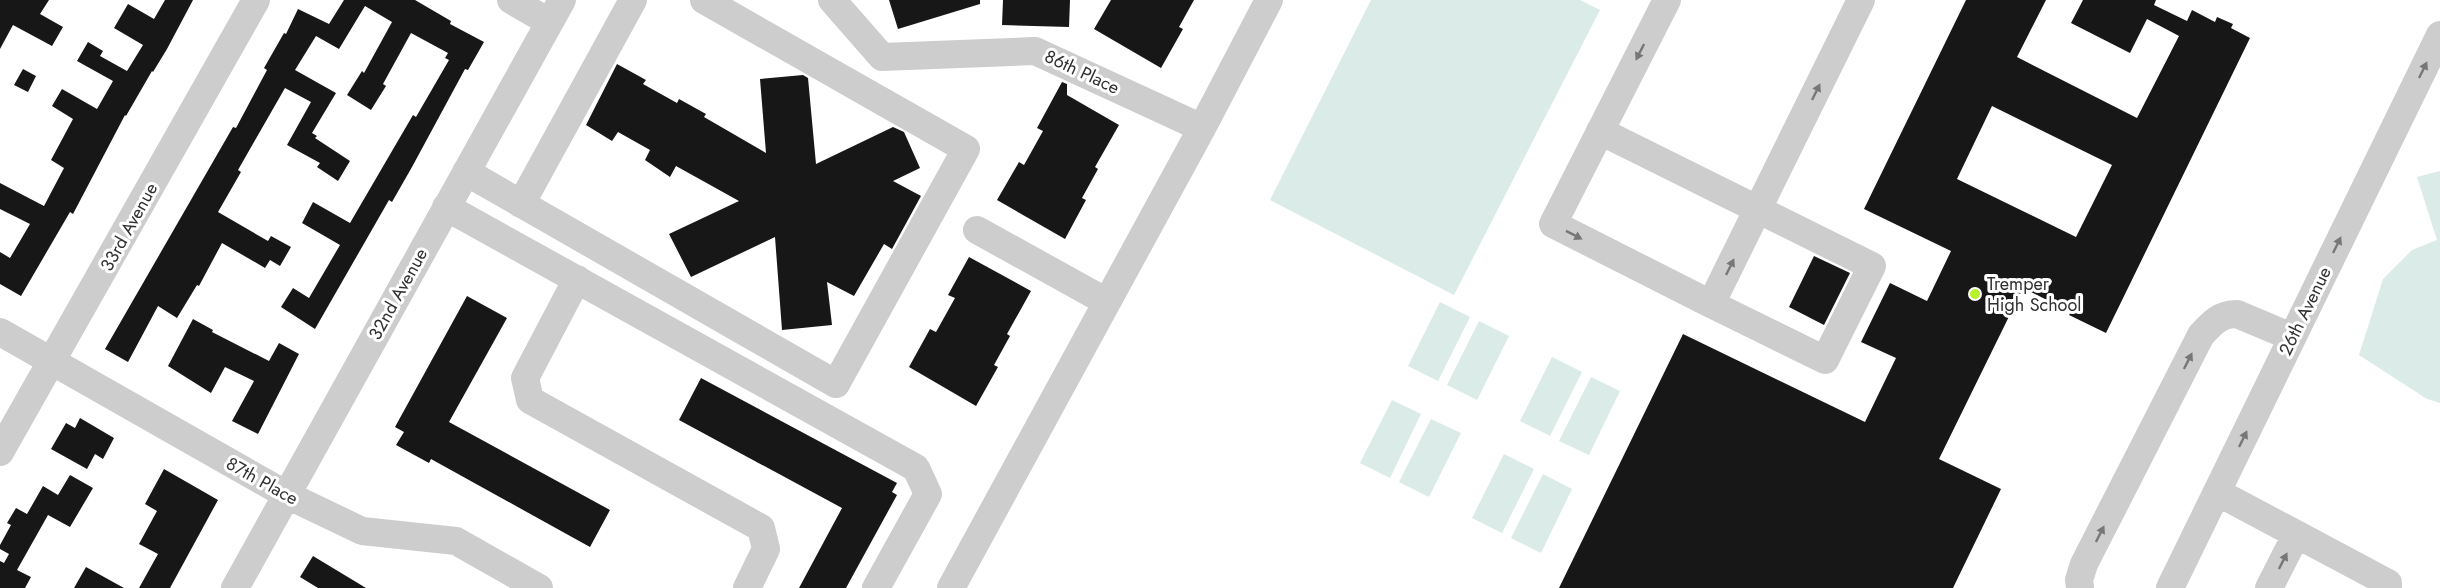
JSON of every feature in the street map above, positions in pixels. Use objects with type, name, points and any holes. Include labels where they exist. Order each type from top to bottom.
[{"type":"street","name":"33rd Avenue","points":[[0,452],[256,0]]},
{"type":"street","points":[[511,0],[555,11]]},
{"type":"street","points":[[521,204],[633,0]]},
{"type":"street","points":[[466,172],[836,384],[966,149],[704,0]]},
{"type":"street","name":"86th Place","points":[[832,0],[882,57],[1035,51],[1202,128]]},
{"type":"street","points":[[951,588],[1202,128],[1269,0]]},
{"type":"street","points":[[1600,131],[1872,266],[1825,360],[1553,224],[1600,131],[1667,0]]},
{"type":"street","points":[[1712,304],[1861,0]]},
{"type":"street","name":"32nd Avenue","points":[[235,588],[555,11]]},
{"type":"street","name":"26th Avenue","points":[[2170,588],[2440,35]]},
{"type":"street","points":[[446,207],[916,468],[928,494],[876,588]]},
{"type":"street","points":[[976,230],[1107,302]]},
{"type":"street","points":[[577,279],[525,378],[530,400],[761,528],[766,549],[747,588]]},
{"type":"street","points":[[2080,588],[2079,580],[2084,564],[2201,335],[2214,320],[2228,314],[2237,314],[2292,338]]},
{"type":"street","name":"87th Place","points":[[0,332],[286,495],[362,531],[456,541],[539,588]]},
{"type":"street","points":[[2217,492],[2388,584],[2388,588]]},
{"type":"street","points":[[2270,588],[2296,535]]},
{"type":"shaded area","points":[[1371,0],[1580,0],[1600,10],[1454,295],[1270,200]]},
{"type":"shaded area","points":[[2440,171],[2440,403],[2427,399],[2359,355],[2383,279],[2412,250],[2437,240],[2417,177]]},
{"type":"shaded area","points":[[1440,302],[1470,317],[1438,381],[1408,366]]},
{"type":"shaded area","points":[[1479,321],[1509,336],[1477,400],[1447,385]]},
{"type":"shaded area","points":[[1552,357],[1582,372],[1550,436],[1520,421]]},
{"type":"shaded area","points":[[1591,377],[1620,391],[1589,455],[1559,441]]},
{"type":"shaded area","points":[[1392,400],[1421,414],[1390,478],[1360,463]]},
{"type":"shaded area","points":[[1431,419],[1461,433],[1429,497],[1399,482]]},
{"type":"shaded area","points":[[1504,454],[1534,469],[1502,533],[1472,518]]},
{"type":"shaded area","points":[[1543,474],[1572,489],[1541,553],[1511,538]]},
{"type":"building","points":[[0,0],[49,0],[40,14],[63,27],[52,46],[13,25],[0,49]]},
{"type":"building","points":[[165,0],[193,0],[167,49],[125,115],[73,214],[70,212],[21,296],[0,284],[0,252],[10,258],[30,224],[0,209],[0,183],[44,206],[64,168],[51,160],[73,119],[52,106],[62,89],[97,109],[113,81],[77,61],[88,42],[103,51],[100,56],[127,71],[143,45],[114,28],[128,4],[154,19]]},
{"type":"building","points":[[344,0],[415,0],[451,21],[450,24],[484,42],[468,70],[465,69],[392,202],[389,200],[315,329],[281,307],[293,288],[309,298],[340,245],[302,223],[313,202],[350,223],[413,115],[416,117],[449,60],[445,58],[448,53],[411,33],[383,84],[386,86],[371,110],[347,95],[362,71],[364,73],[392,22],[365,6],[339,49],[316,36],[295,70],[336,93],[312,133],[317,136],[315,138],[350,161],[338,181],[317,167],[320,163],[287,145],[311,102],[285,88],[238,170],[241,172],[218,212],[268,241],[271,236],[291,247],[280,266],[270,260],[265,268],[222,243],[199,286],[197,285],[177,318],[158,306],[128,362],[105,349],[233,127],[236,128],[267,70],[264,68],[284,33],[286,34],[298,9],[329,24]]},
{"type":"building","points":[[889,0],[980,0],[980,4],[898,29]]},
{"type":"building","points":[[1003,0],[1070,0],[1069,27],[1002,25]]},
{"type":"building","points":[[1111,0],[1194,0],[1179,27],[1183,29],[1161,68],[1094,29]]},
{"type":"building","name":"Tremper High School","points":[[1966,0],[2046,0],[2017,57],[2137,118],[2179,36],[2147,19],[2130,53],[2071,23],[2083,0],[2156,0],[2154,5],[2187,21],[2192,10],[2215,22],[2217,17],[2233,24],[2231,28],[2250,38],[2106,333],[2069,315],[2071,312],[2023,288],[1939,459],[2001,489],[1953,588],[1559,588],[1683,334],[1865,422],[1896,358],[1861,342],[1890,283],[1927,301],[1951,251],[1864,209]],"holes":[[[1992,106],[2112,165],[2076,237],[1957,179]]]},
{"type":"building","points":[[617,64],[646,80],[643,84],[677,103],[679,99],[706,114],[704,117],[766,153],[760,79],[803,75],[808,78],[816,164],[893,127],[904,132],[920,168],[893,181],[921,196],[892,249],[884,244],[854,296],[827,282],[832,325],[782,330],[775,237],[691,277],[669,234],[739,201],[676,166],[670,177],[645,160],[650,150],[618,132],[612,141],[586,125]]},
{"type":"building","points":[[23,69],[36,76],[28,92],[14,85]]},
{"type":"building","points":[[1062,82],[1067,84],[1067,95],[1119,125],[1095,167],[1098,169],[1082,198],[1086,200],[1065,239],[997,200],[1019,162],[1024,165],[1043,131],[1037,128]]},
{"type":"building","points":[[1814,256],[1850,273],[1824,325],[1789,307]]},
{"type":"building","points":[[969,257],[1031,291],[1007,334],[1010,336],[994,365],[998,367],[976,406],[909,367],[930,329],[936,332],[955,298],[948,295]]},
{"type":"building","points":[[467,296],[507,318],[449,422],[610,510],[590,547],[431,459],[429,463],[396,445],[404,432],[395,427]]},
{"type":"building","points":[[193,319],[213,330],[212,332],[269,361],[279,343],[299,354],[258,434],[232,421],[254,381],[225,367],[211,393],[168,366]]},
{"type":"building","points":[[701,378],[897,483],[892,492],[897,495],[846,588],[799,588],[842,508],[679,420]]},
{"type":"building","points":[[80,418],[114,438],[103,459],[95,454],[87,469],[51,449],[66,423],[75,428]]},
{"type":"building","points":[[164,469],[218,500],[170,588],[139,588],[158,554],[139,544],[157,511],[145,504]]},
{"type":"building","points":[[70,475],[93,488],[70,527],[48,515],[17,570],[31,577],[25,588],[0,588],[0,561],[4,563],[9,554],[0,549],[0,545],[11,525],[7,523],[16,508],[27,514],[43,486],[58,495]]},
{"type":"building","points":[[313,556],[366,588],[318,588],[300,577]]},
{"type":"building","points":[[86,567],[124,588],[74,588]]},
{"type":"place","name":"Tremper High School","points":[[1975,294]]}]
